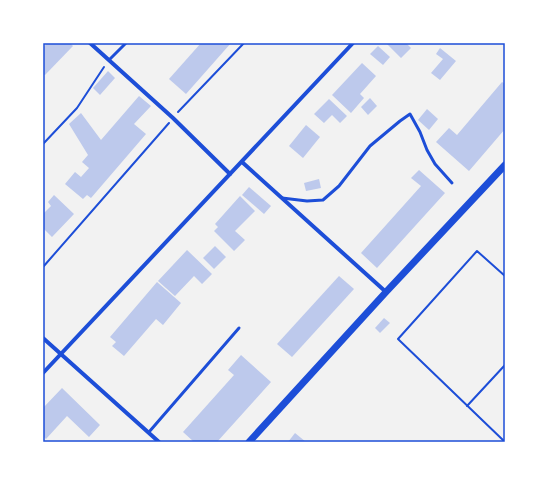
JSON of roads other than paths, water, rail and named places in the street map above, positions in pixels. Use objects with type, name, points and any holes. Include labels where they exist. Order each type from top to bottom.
[{"type":"street","points":[[90,43],[173,118],[230,174]]},
{"type":"street","points":[[43,372],[353,43]]},
{"type":"street","points":[[242,162],[386,292]]},
{"type":"street","points":[[249,442],[505,165]]},
{"type":"street","points":[[43,338],[160,442]]},
{"type":"lane","points":[[109,60],[126,43]]},
{"type":"lane","points":[[282,198],[307,201],[323,200],[339,186],[370,146],[410,114],[435,164],[452,183]]},
{"type":"lane","points":[[149,432],[239,328]]}]
